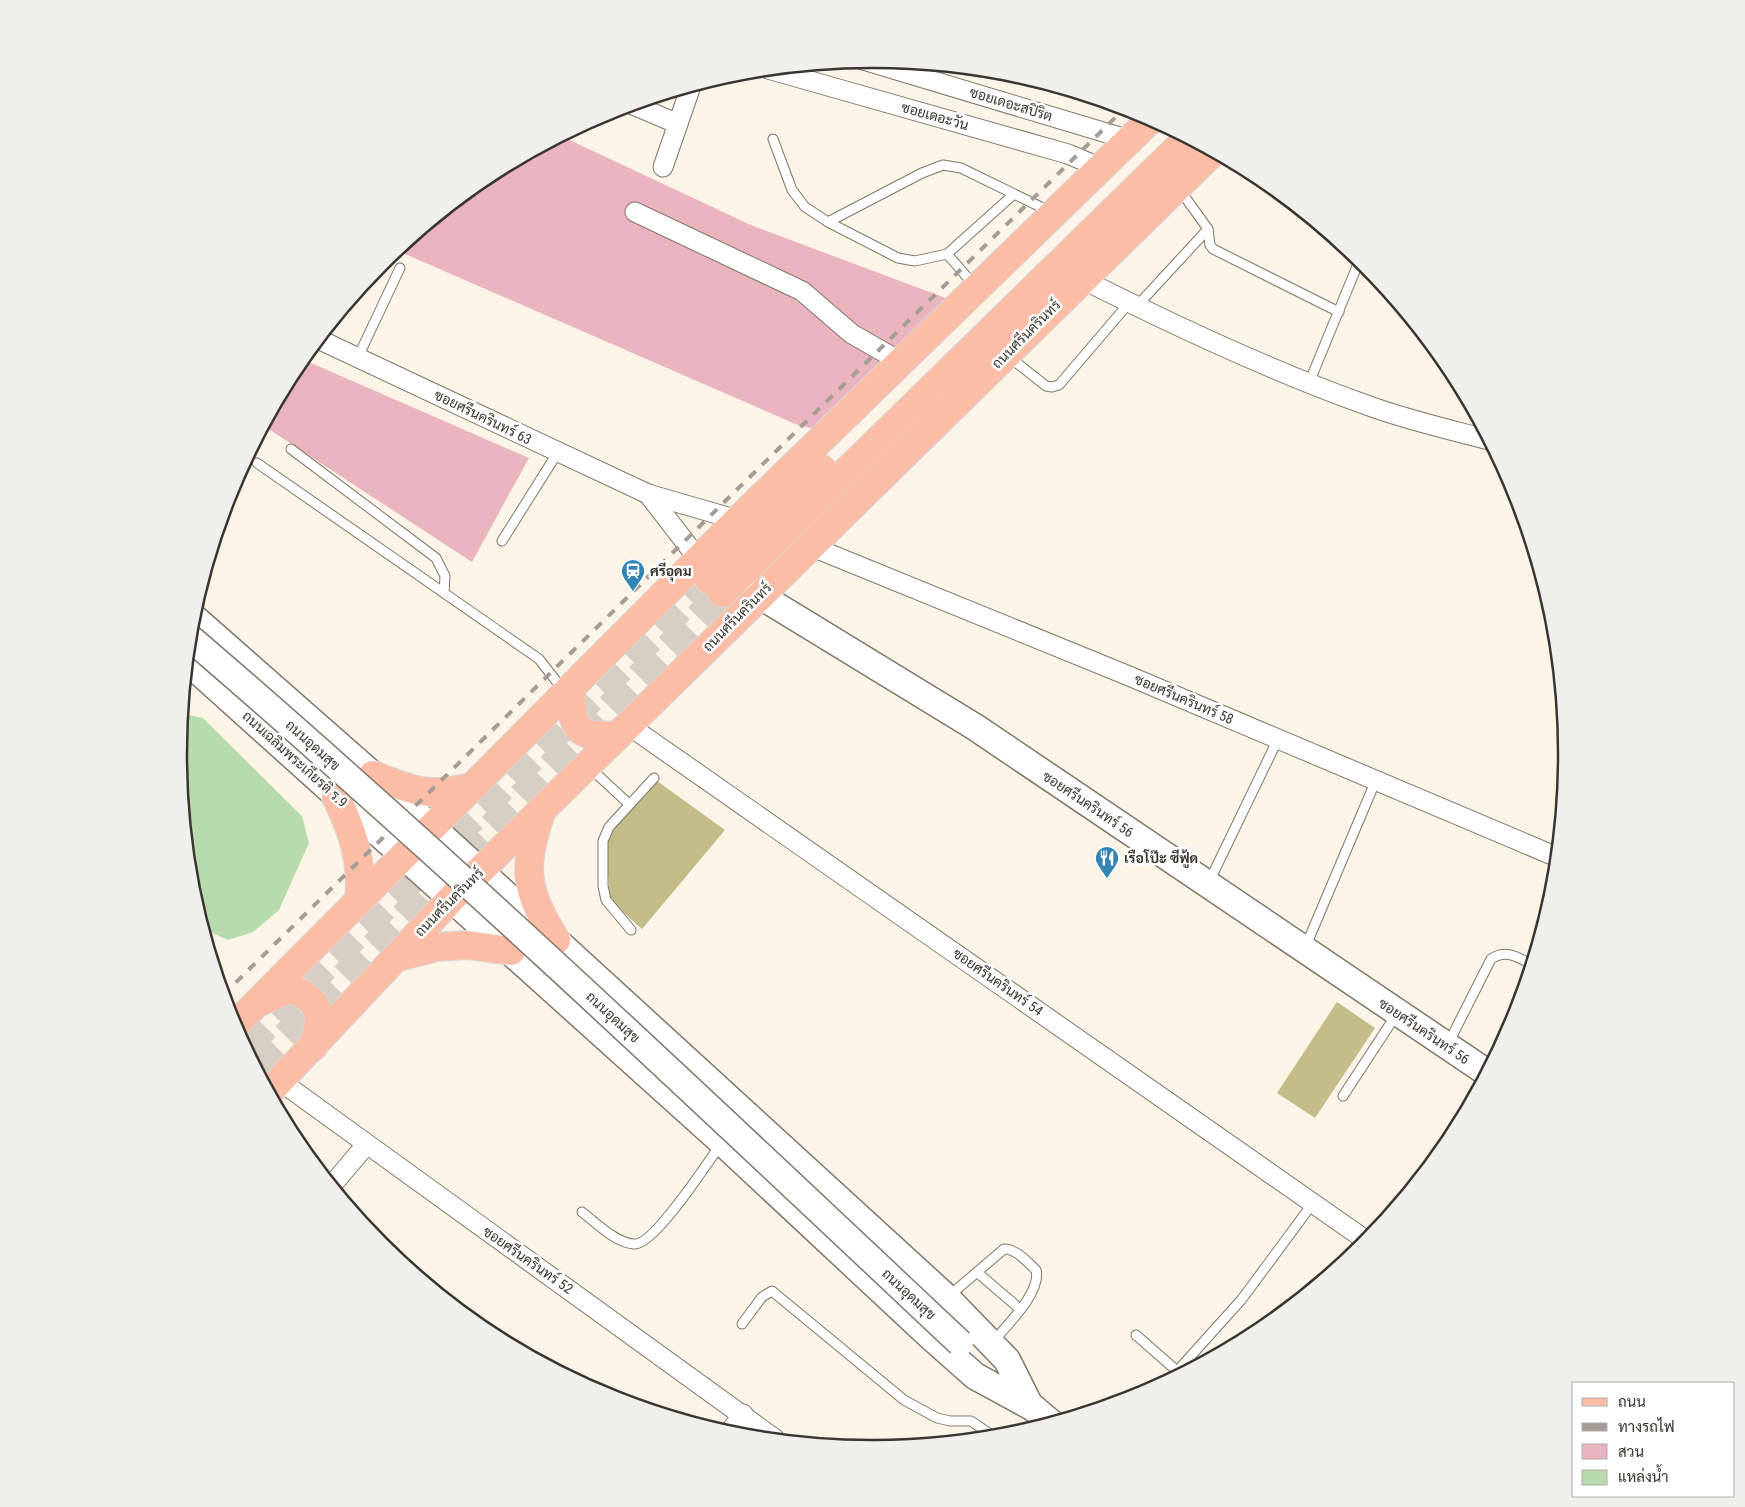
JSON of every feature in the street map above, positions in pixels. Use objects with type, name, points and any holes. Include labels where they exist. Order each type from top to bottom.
[{"type":"main road","name":"ถนนศรีนครินทร์","points":[[710,578],[738,520],[1146,125]]},
{"type":"main road","name":"ถนนศรีนครินทร์","points":[[710,578],[1166,134]]},
{"type":"main road","name":"ถนนศรีนครินทร์","points":[[241,1019],[602,657],[710,578],[1184,142]]},
{"type":"main road","name":"ถนนศรีนครินทร์","points":[[275,1086],[452,898],[1209,156]]},
{"type":"main road","name":"ซอยศรีนครินทร์ 56","points":[[759,595],[975,727],[1482,1069]]},
{"type":"main road","points":[[200,623],[433,828]]},
{"type":"main road","name":"ถนนอุดมสุข","points":[[196,642],[280,714],[571,977],[960,1343],[1044,1417]]},
{"type":"main road","name":"ถนนเฉลิมพระเกียรติ ร.9","points":[[192,665],[404,857]]},
{"type":"main road","points":[[568,690],[572,716],[580,730],[600,737],[623,730]]},
{"type":"main road","points":[[283,748],[306,756],[316,751],[319,735],[308,718]]},
{"type":"main road","points":[[373,775],[416,792],[442,793],[473,787]]},
{"type":"main road","points":[[336,797],[352,832],[361,883],[359,901]]},
{"type":"main road","points":[[541,812],[531,844],[528,875],[542,917],[556,940]]},
{"type":"main road","name":"ถนนอุดมสุข","points":[[433,828],[947,1298],[992,1343],[1006,1360],[1030,1406]]},
{"type":"main road","name":"ถนนอุดมสุข","points":[[404,857],[452,898],[722,1142],[975,1376],[1030,1406]]},
{"type":"main road","points":[[396,958],[436,947],[452,946],[467,946],[511,952]]},
{"type":"main road","points":[[258,1002],[289,990],[302,992],[314,1003],[320,1018],[313,1047]]},
{"type":"main road","points":[[646,1073],[641,1052],[646,1045],[656,1041],[672,1046]]},
{"type":"street","name":"ซอยเดอะสปิริต","points":[[891,68],[1130,140]]},
{"type":"street","name":"ซอยเดอะวัน","points":[[782,73],[1068,154],[1101,168]]},
{"type":"street","points":[[663,167],[687,93]]},
{"type":"street","points":[[641,108],[678,124]]},
{"type":"street","points":[[635,212],[802,292],[852,334],[901,362]]},
{"type":"street","points":[[1082,279],[1308,383],[1377,409],[1481,438]]},
{"type":"street","name":"ซอยศรีนครินทร์ 63","points":[[324,342],[648,494],[738,520]]},
{"type":"street","name":"ซอยศรีนครินทร์ 63","points":[[648,494],[710,578]]},
{"type":"street","name":"ซอยศรีนครินทร์ 58","points":[[810,546],[1278,739],[1551,854]]},
{"type":"street","name":"ซอยศรีนครินทร์ 54","points":[[623,730],[1360,1236]]},
{"type":"street","name":"ซอยศรีนครินทร์ 52","points":[[275,1086],[366,1145],[764,1431]]},
{"type":"street","points":[[336,1180],[366,1145]]},
{"type":"street","points":[[735,1425],[743,1414]]},
{"type":"lane","points":[[773,139],[792,190],[805,207],[828,222],[898,258],[915,261],[947,254],[1014,194]]},
{"type":"lane","points":[[828,222],[922,173],[943,165],[961,168],[1053,214]]},
{"type":"lane","points":[[1178,187],[1208,229],[1210,245],[1213,249],[1339,312]]},
{"type":"lane","points":[[1006,354],[1046,386],[1059,385],[1133,304],[1208,229]]},
{"type":"lane","points":[[947,254],[977,288]]},
{"type":"lane","points":[[1308,383],[1357,267]]},
{"type":"lane","points":[[358,357],[400,268]]},
{"type":"lane","points":[[291,449],[436,558],[445,576],[444,593]]},
{"type":"lane","points":[[502,541],[558,452]]},
{"type":"lane","points":[[257,463],[539,659],[568,690]]},
{"type":"lane","points":[[1208,885],[1278,739]]},
{"type":"lane","points":[[588,765],[629,804]]},
{"type":"lane","points":[[631,930],[606,900],[603,886],[603,841],[609,827],[654,778]]},
{"type":"lane","points":[[1304,950],[1376,780]]},
{"type":"lane","points":[[1447,1046],[1491,958],[1498,954],[1508,953],[1526,962]]},
{"type":"lane","points":[[1343,1096],[1397,1013]]},
{"type":"lane","points":[[582,1212],[622,1241],[635,1244],[644,1242],[658,1230],[722,1142]]},
{"type":"lane","points":[[1181,1366],[1242,1299],[1313,1202]]},
{"type":"lane","points":[[947,1298],[978,1273],[998,1252],[1004,1250],[1010,1249],[1020,1255],[1036,1270],[1036,1285],[1020,1309],[992,1343]]},
{"type":"lane","points":[[978,1273],[1020,1309]]},
{"type":"lane","points":[[742,1324],[762,1297],[772,1291],[904,1400],[937,1418],[950,1422],[971,1421],[984,1430]]},
{"type":"lane","points":[[1136,1335],[1171,1371]]},
{"type":"green space","points":[[567,139],[753,226],[951,300],[812,428],[800,426],[403,253],[455,209],[491,183]]},
{"type":"green space","points":[[309,362],[529,458],[472,562],[268,429]]},
{"type":"water","points":[[188,715],[203,718],[302,816],[309,843],[279,910],[253,932],[228,940],[210,932],[192,843],[188,798]]},
{"type":"building","points":[[657,781],[725,830],[642,929],[610,900],[606,844],[615,826]]},
{"type":"building","points":[[1337,1002],[1375,1028],[1315,1118],[1277,1093]]},
{"type":"tunnel","points":[[251,1042],[709,580]]},
{"type":"tunnel","points":[[260,1062],[722,593]]},
{"type":"railway","points":[[229,989],[1119,114]]},
{"type":"place","name":"ศรีอุดม","points":[[633,592]]},
{"type":"place","name":"เรือโป๊ะ ซีฟู้ด","points":[[1107,879]]}]
